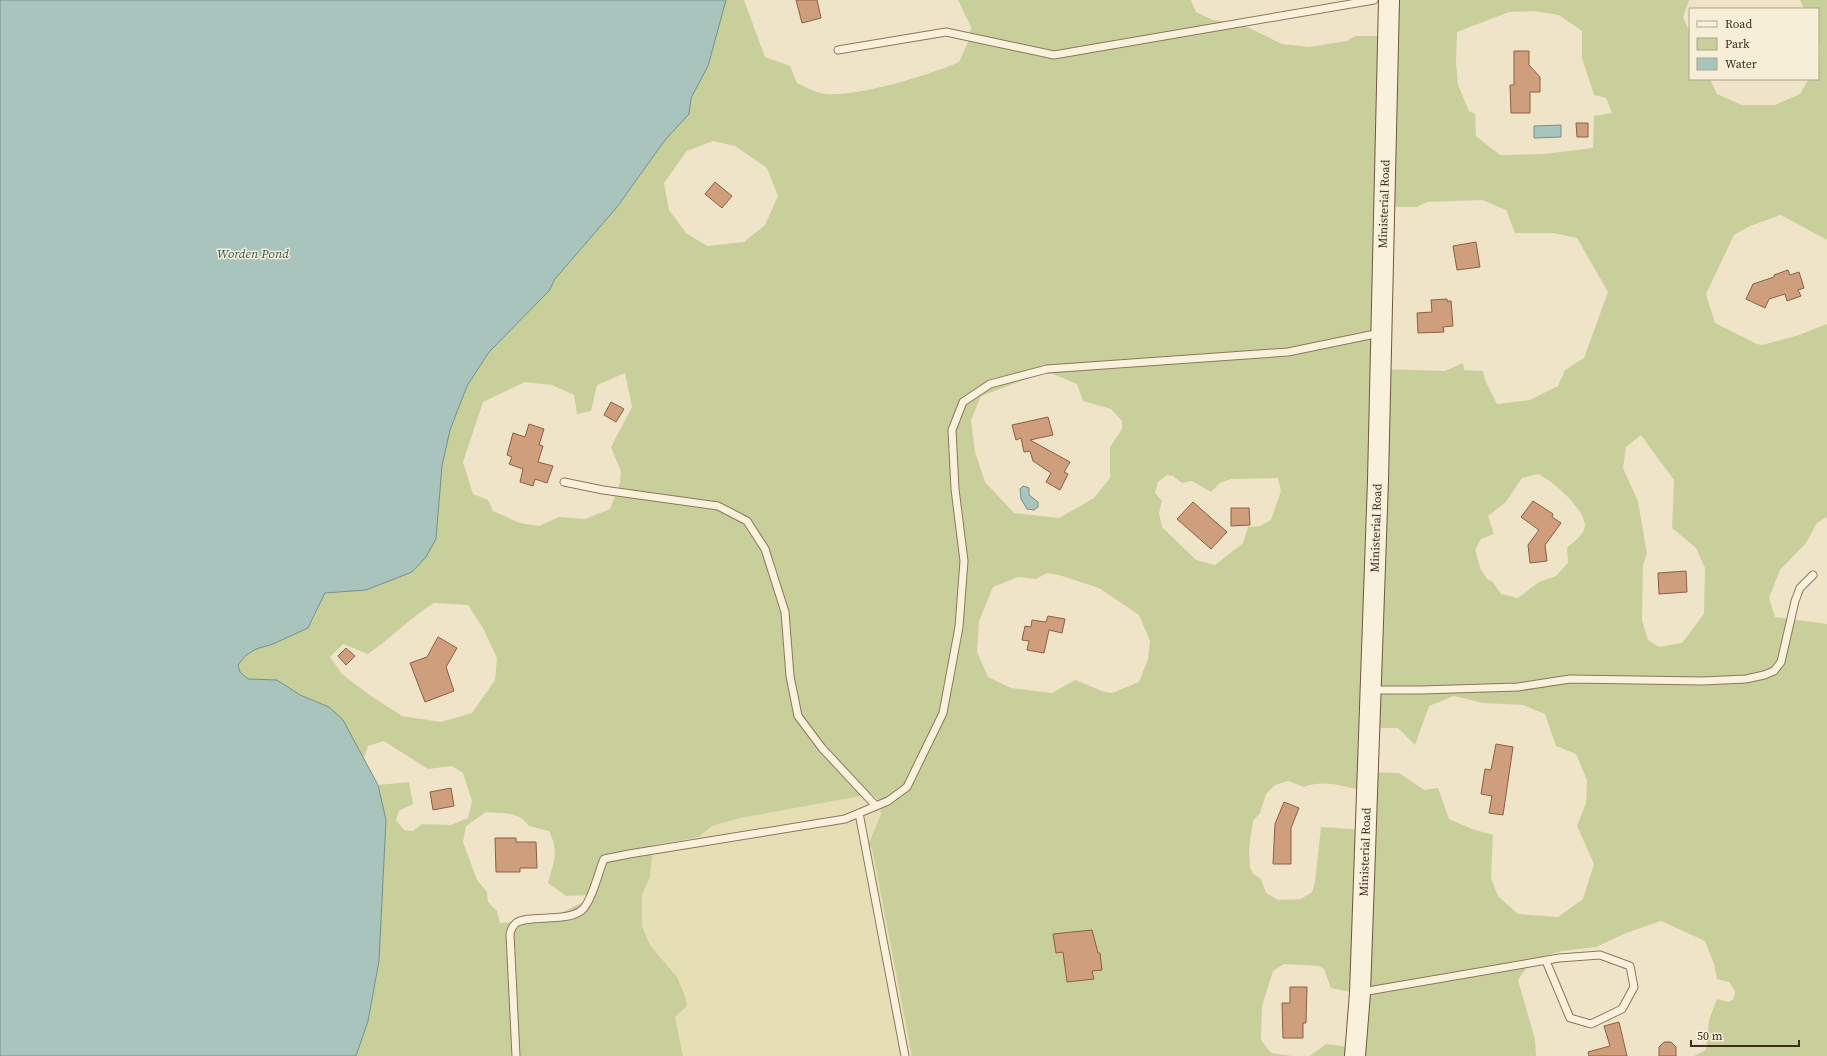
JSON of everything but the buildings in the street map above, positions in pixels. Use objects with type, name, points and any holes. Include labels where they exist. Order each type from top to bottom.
[{"type":"main road","name":"Ministerial Road","points":[[1355,1056],[1360,993],[1371,690],[1389,0]]},
{"type":"lane","points":[[1336,7],[1344,0]]},
{"type":"lane","points":[[838,50],[946,32],[1054,56],[1374,0]]},
{"type":"lane","points":[[516,1056],[510,934],[512,928],[520,921],[574,915],[582,910],[588,902],[604,859],[845,819],[888,801],[907,787],[943,713],[959,626],[964,560],[955,489],[952,430],[963,402],[990,384],[1047,368],[1288,352],[1381,333]]},
{"type":"lane","points":[[564,482],[603,490],[718,506],[747,521],[765,549],[785,612],[790,676],[798,716],[822,748],[876,806]]},
{"type":"lane","points":[[1371,690],[1518,687],[1570,679],[1703,681],[1746,679],[1764,675],[1774,671],[1781,662],[1795,601],[1800,588],[1813,575]]},
{"type":"lane","points":[[860,813],[905,1056]]},
{"type":"lane","points":[[1360,993],[1546,961],[1600,955],[1630,966],[1634,987],[1622,1009],[1591,1024],[1570,1018],[1546,961]]},
{"type":"shaded area","points":[[872,794],[879,801],[881,814],[868,845],[872,848],[912,1056],[683,1056],[675,1017],[687,1006],[677,977],[650,945],[642,926],[642,895],[650,877],[653,845],[699,837],[712,826],[740,818]]},
{"type":"green space","points":[[726,0],[744,0],[765,57],[790,66],[797,83],[820,93],[833,94],[869,90],[890,85],[959,62],[969,40],[971,27],[958,0],[1191,0],[1196,12],[1213,20],[1239,23],[1282,44],[1309,47],[1347,41],[1355,36],[1388,36],[1390,0],[1689,0],[1683,17],[1689,31],[1689,80],[1710,80],[1717,94],[1742,105],[1775,105],[1800,94],[1808,80],[1819,80],[1819,8],[1804,8],[1800,0],[1827,0],[1827,240],[1781,215],[1750,226],[1734,235],[1706,294],[1715,323],[1757,344],[1762,345],[1796,336],[1827,324],[1827,517],[1817,523],[1806,543],[1780,570],[1769,598],[1775,617],[1827,624],[1827,1056],[1694,1056],[1706,1050],[1709,1020],[1717,999],[1729,1002],[1734,999],[1735,991],[1729,982],[1717,979],[1714,964],[1705,941],[1661,921],[1626,933],[1596,947],[1562,951],[1532,960],[1518,980],[1535,1039],[1536,1056],[1310,1056],[1326,1044],[1356,1048],[1360,994],[1331,988],[1324,969],[1319,966],[1284,964],[1273,971],[1262,1006],[1261,1040],[1271,1053],[1292,1056],[912,1056],[872,848],[868,845],[881,814],[879,801],[872,794],[740,818],[712,826],[699,837],[653,845],[650,877],[642,895],[642,926],[650,945],[677,977],[685,996],[687,1006],[675,1017],[683,1056],[356,1056],[368,1021],[379,961],[386,820],[378,785],[409,782],[413,804],[399,811],[396,820],[404,830],[413,831],[422,824],[451,825],[468,818],[472,801],[463,773],[452,766],[428,769],[384,741],[368,746],[364,758],[329,707],[300,695],[277,680],[248,679],[240,672],[238,665],[245,656],[256,649],[273,644],[312,622],[325,593],[366,590],[436,539],[442,466],[450,430],[467,386],[489,352],[549,291],[555,279],[617,207],[665,140],[689,114],[691,98],[708,66]],"holes":[[[1534,11],[1559,15],[1582,31],[1582,58],[1594,95],[1606,98],[1612,113],[1594,116],[1593,148],[1544,154],[1500,155],[1476,136],[1475,114],[1469,111],[1458,85],[1456,62],[1457,32],[1509,12]],[[713,141],[735,146],[767,168],[778,196],[765,225],[744,242],[707,246],[686,233],[669,210],[664,183],[687,151]],[[1482,200],[1506,210],[1515,233],[1553,233],[1577,238],[1608,292],[1584,358],[1565,370],[1558,386],[1530,400],[1497,404],[1485,380],[1483,371],[1464,370],[1463,363],[1445,371],[1380,369],[1386,207],[1417,207],[1427,202]],[[625,373],[632,407],[611,447],[621,472],[620,483],[610,509],[585,519],[559,517],[539,526],[520,523],[493,511],[488,500],[473,494],[463,462],[483,402],[525,382],[552,385],[574,395],[577,414],[591,411],[597,385]],[[1040,374],[1053,374],[1077,384],[1083,401],[1111,409],[1122,421],[1122,429],[1110,447],[1110,478],[1094,498],[1059,518],[1014,513],[985,482],[975,452],[971,420],[981,396]],[[1641,435],[1674,480],[1672,528],[1696,548],[1705,568],[1704,614],[1682,643],[1659,647],[1648,640],[1642,620],[1643,565],[1647,554],[1638,501],[1623,468],[1626,447]],[[1538,474],[1552,483],[1567,496],[1580,512],[1584,519],[1585,526],[1580,535],[1567,548],[1568,563],[1556,576],[1539,582],[1518,598],[1501,594],[1493,582],[1487,579],[1481,570],[1475,550],[1481,539],[1494,534],[1488,516],[1506,502],[1522,478]],[[1167,475],[1173,476],[1182,483],[1192,481],[1211,492],[1220,483],[1231,479],[1278,478],[1281,491],[1271,520],[1260,526],[1248,527],[1243,543],[1215,565],[1196,560],[1162,527],[1159,513],[1162,501],[1155,493],[1158,482]],[[1047,573],[1059,575],[1099,588],[1139,615],[1150,641],[1148,659],[1139,682],[1112,693],[1102,691],[1075,680],[1052,693],[1011,688],[988,677],[977,652],[979,621],[993,587],[1018,577],[1036,579]],[[434,603],[468,605],[483,628],[497,658],[495,680],[472,713],[441,722],[402,716],[371,696],[342,674],[330,657],[343,644],[368,654]],[[1454,696],[1483,703],[1523,705],[1545,714],[1556,746],[1576,754],[1587,780],[1586,803],[1577,826],[1594,864],[1583,899],[1558,917],[1518,914],[1498,896],[1491,878],[1493,835],[1472,829],[1449,819],[1438,788],[1424,790],[1399,773],[1369,772],[1370,728],[1398,728],[1415,745],[1429,706]],[[1288,781],[1304,787],[1328,784],[1367,792],[1365,830],[1321,827],[1315,882],[1312,892],[1301,899],[1278,900],[1266,893],[1261,879],[1253,874],[1250,867],[1249,848],[1253,821],[1260,813],[1266,794],[1275,785]],[[486,812],[504,813],[520,818],[529,826],[549,831],[555,851],[554,863],[548,883],[566,896],[589,895],[593,897],[547,920],[500,923],[497,911],[488,902],[487,892],[477,880],[463,842],[466,826]]]},
{"type":"water","name":"Worden Pond","points":[[0,0],[726,0],[708,66],[691,98],[689,114],[665,140],[617,207],[555,279],[549,291],[489,352],[467,386],[450,430],[442,466],[436,539],[426,557],[412,572],[366,590],[325,593],[308,628],[273,644],[256,649],[245,656],[238,665],[240,672],[248,679],[277,680],[300,695],[329,707],[343,720],[378,785],[386,820],[379,961],[368,1021],[356,1056],[0,1056]]},
{"type":"water","points":[[1561,125],[1561,137],[1534,138],[1534,126]]},
{"type":"water","points":[[1023,486],[1029,488],[1029,495],[1038,502],[1038,507],[1034,510],[1027,509],[1021,499],[1020,489]]}]
